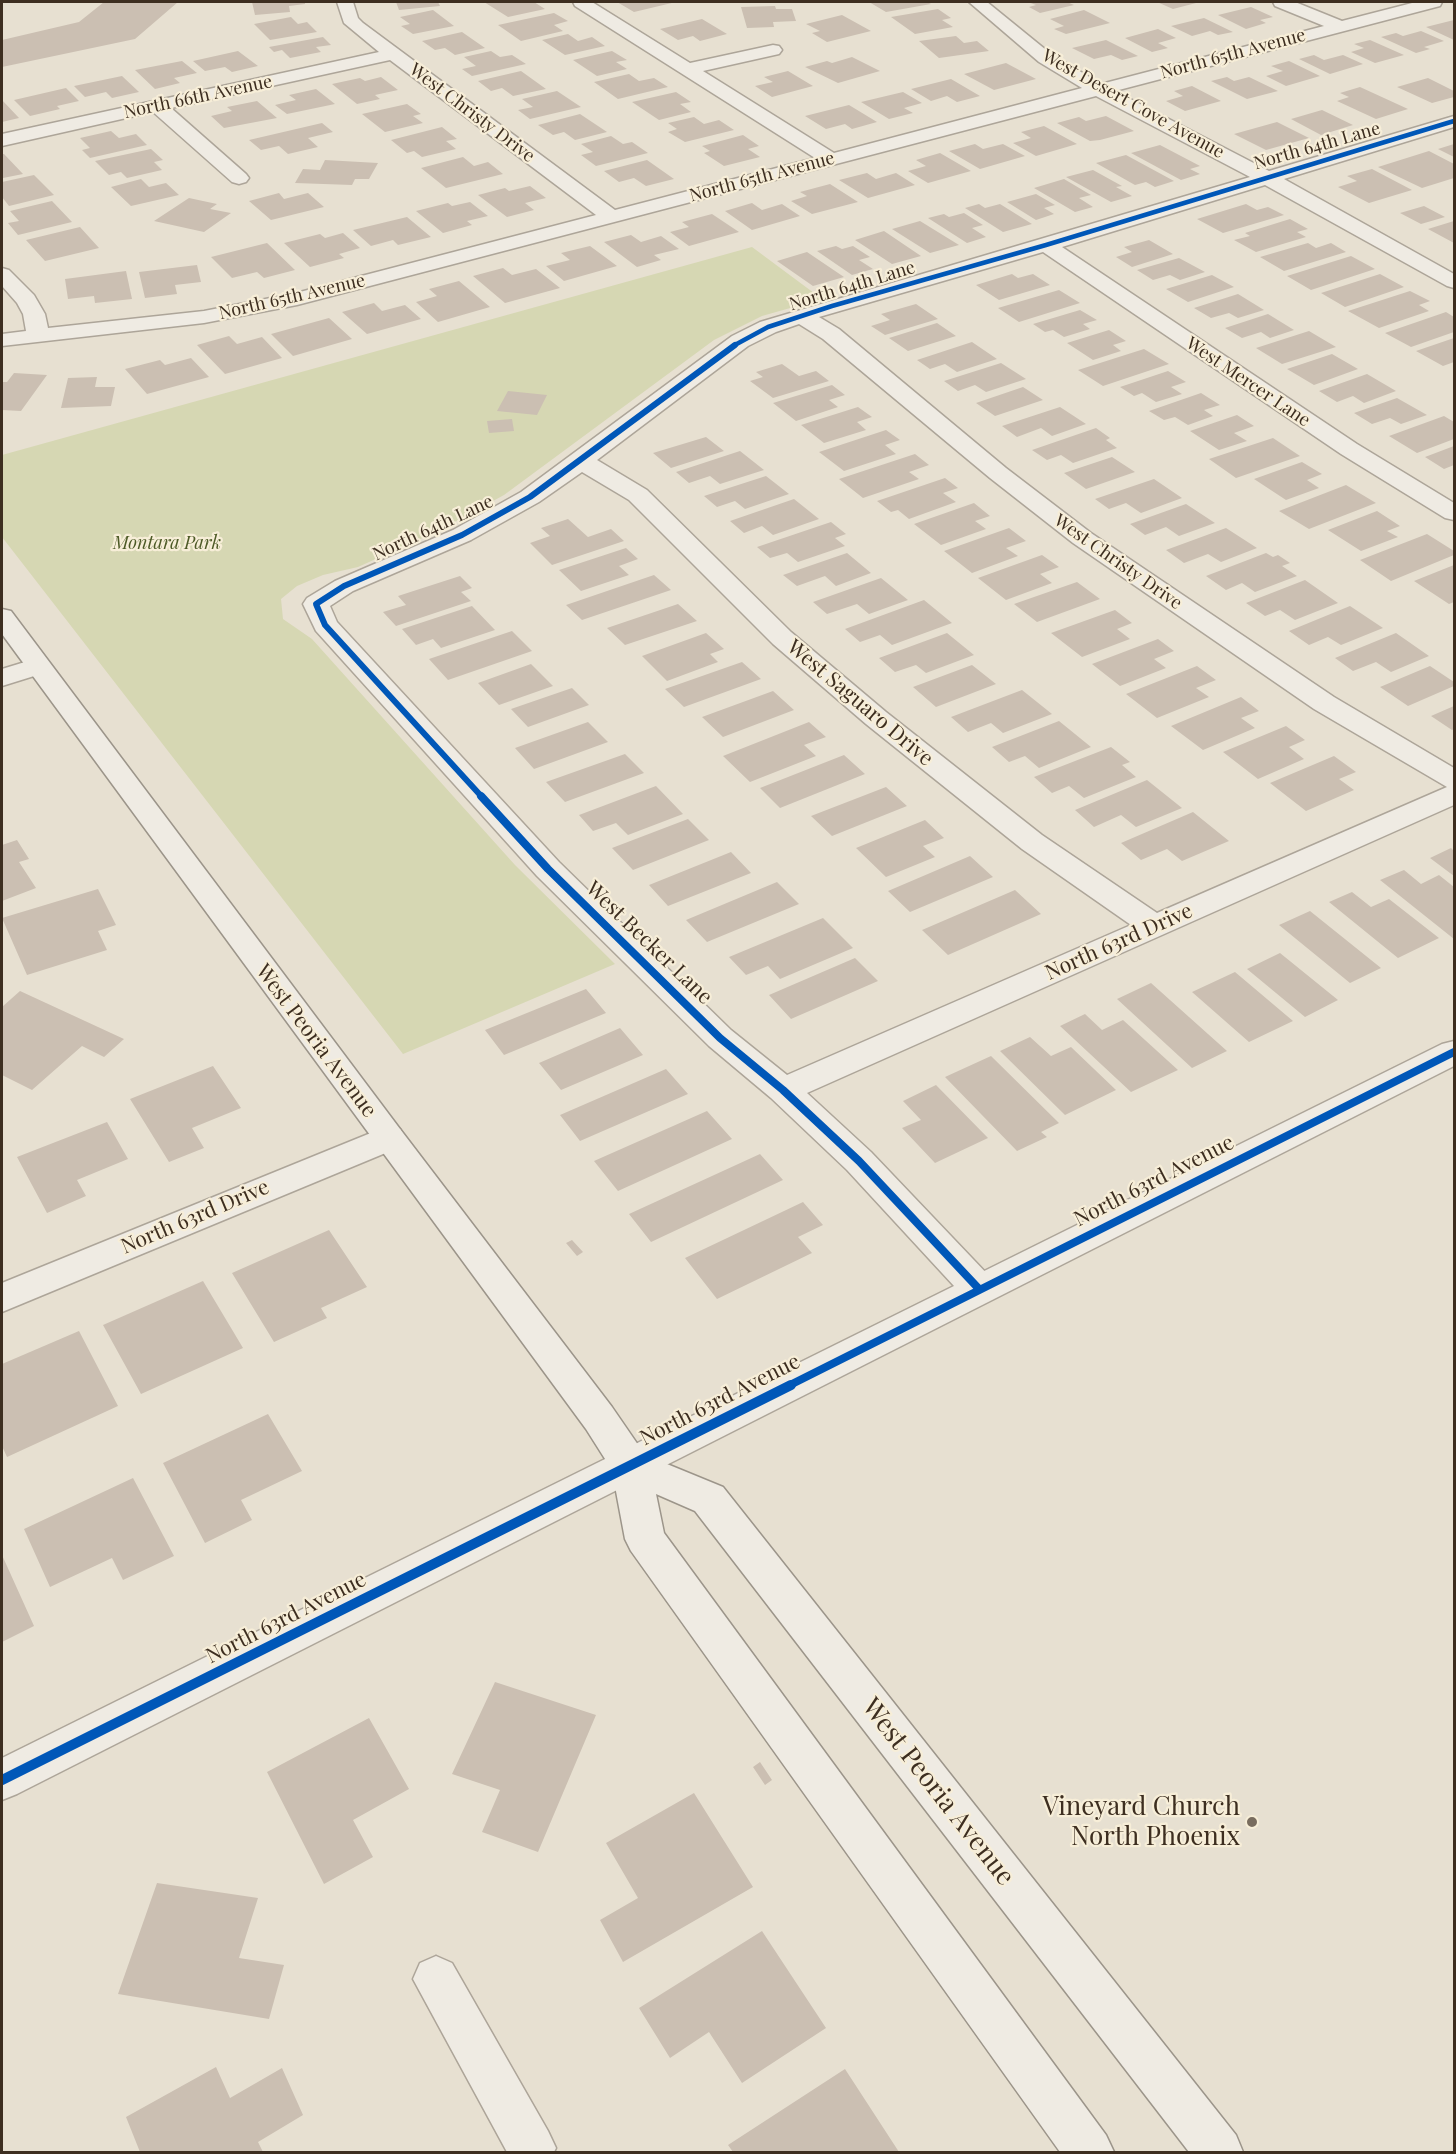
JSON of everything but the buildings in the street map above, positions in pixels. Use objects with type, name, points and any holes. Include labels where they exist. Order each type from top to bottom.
[{"type":"street","name":"West Christy Drive","points":[[345,2],[350,19],[357,27],[611,216]]},
{"type":"street","points":[[580,2],[830,159]]},
{"type":"street","name":"West Desert Cove Avenue","points":[[977,2],[1045,58],[1098,90],[1266,177],[1454,281]]},
{"type":"street","points":[[1281,2],[1340,26]]},
{"type":"street","name":"North 65th Avenue","points":[[2,340],[38,335],[87,338],[251,309],[1434,2]]},
{"type":"street","points":[[688,69],[772,50]]},
{"type":"street","name":"North 66th Avenue","points":[[2,140],[394,54]]},
{"type":"street","points":[[157,106],[239,178]]},
{"type":"street","name":"North 64th Lane","points":[[316,604],[344,586],[462,535],[530,497],[740,341],[768,327],[1455,122]]},
{"type":"street","name":"West Mercer Lane","points":[[1046,245],[1349,449],[1455,513]]},
{"type":"street","points":[[2,274],[26,300],[34,314],[38,335]]},
{"type":"street","name":"West Christy Drive","points":[[802,316],[831,334],[998,473],[1082,538],[1324,703],[1455,780]]},
{"type":"street","name":"West Saguaro Drive","points":[[581,461],[638,495],[782,638],[876,718],[1032,842],[1154,926]]},
{"type":"street","name":"West Becker Lane","points":[[316,604],[325,625],[548,869],[720,1038],[783,1090],[860,1161],[979,1289]]},
{"type":"street","name":"West Peoria Avenue","points":[[2,617],[388,1138],[599,1418],[631,1466],[645,1539],[1089,2152]]},
{"type":"street","points":[[2,678],[38,666]]},
{"type":"street","name":"North 63rd Drive","points":[[783,1090],[1455,794]]},
{"type":"street","name":"North 63rd Avenue","points":[[2,1780],[1455,1052]]},
{"type":"street","name":"North 63rd Drive","points":[[2,1298],[388,1138]]},
{"type":"street","name":"West Peoria Avenue","points":[[631,1466],[709,1499],[1219,2152]]},
{"type":"street","points":[[436,1979],[532,2151]]},
{"type":"green space","name":"Montara Park","points":[[752,247],[822,299],[762,316],[714,340],[504,495],[440,530],[358,567],[323,575],[297,586],[281,599],[283,619],[312,639],[515,865],[615,964],[403,1054],[2,537],[2,455]]},
{"type":"cycle path","points":[[979,1289],[859,1161],[783,1090],[720,1038],[548,869],[325,625],[316,604],[344,586],[462,535],[530,497],[740,341],[768,327],[1454,121]]},
{"type":"cycle path","points":[[2,1780],[1454,1052]]},
{"type":"place","name":"Vineyard Church North Phoenix","points":[[1252,1822]]}]
